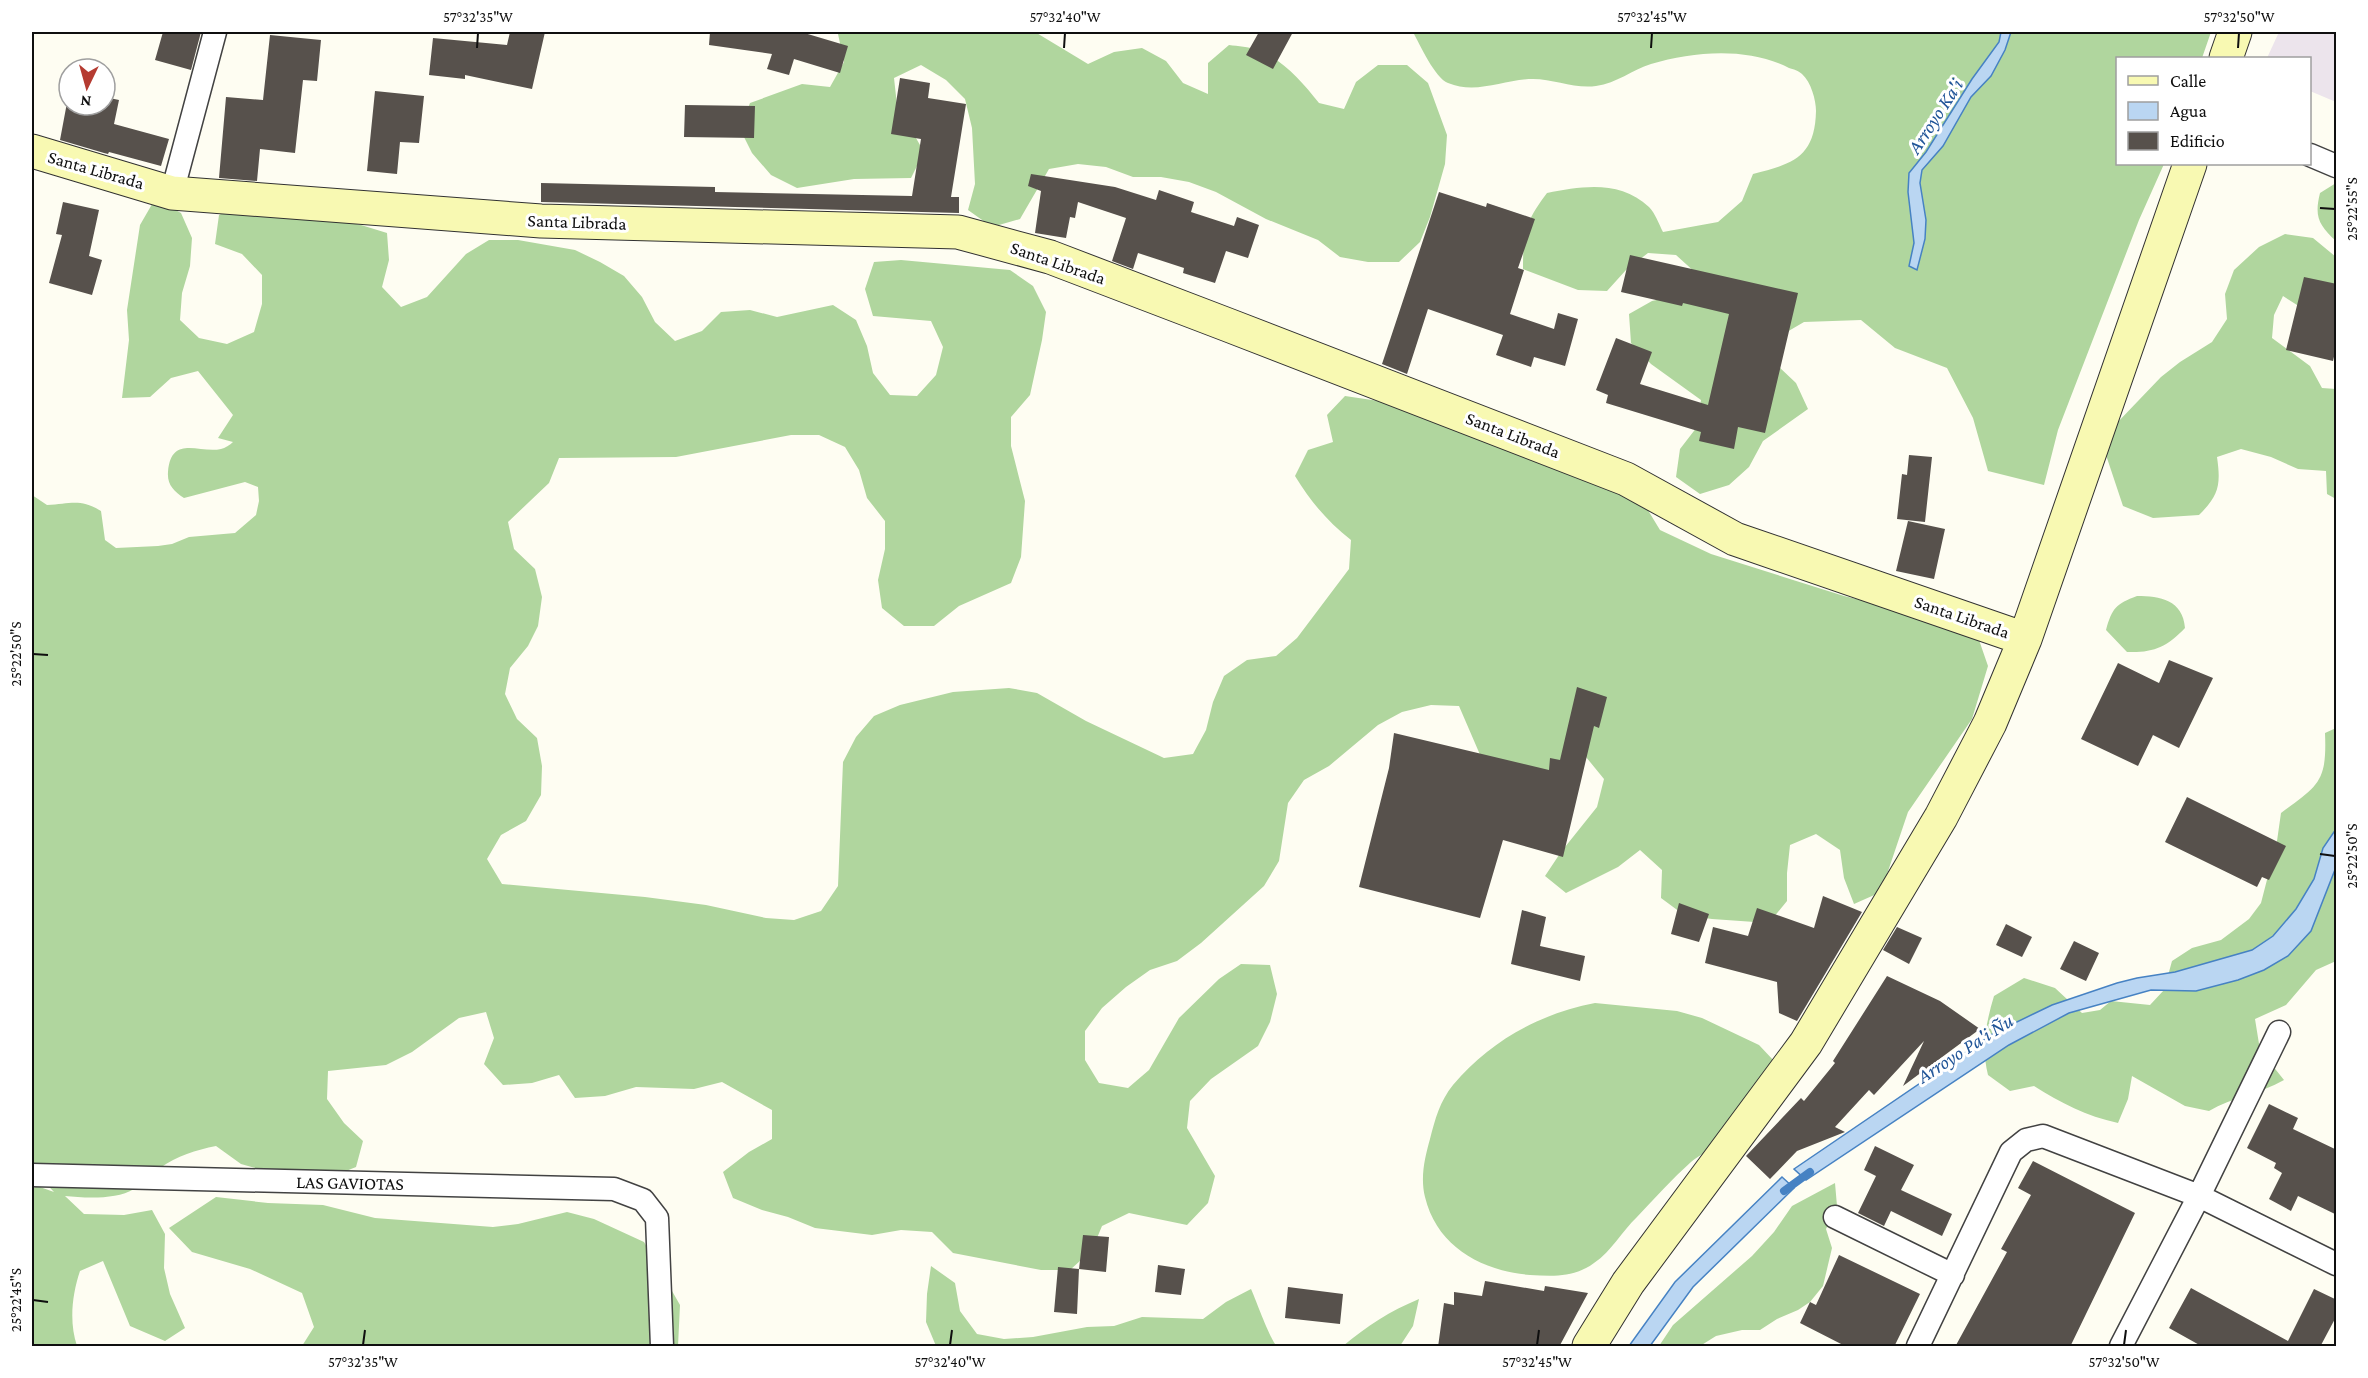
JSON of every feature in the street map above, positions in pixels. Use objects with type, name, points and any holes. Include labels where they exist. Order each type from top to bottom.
[{"type":"street","points":[[172,193],[215,32]]},
{"type":"street","points":[[2226,57],[2235,32]]},
{"type":"street","name":"Santa Librada","points":[[32,151],[172,193],[541,222],[958,232],[1050,257],[1206,316],[1626,479],[1735,538],[2025,639]]},
{"type":"street","points":[[2311,155],[2337,166]]},
{"type":"street","points":[[1589,1347],[1628,1283],[1806,1043],[1941,817],[1990,723],[2025,639],[2190,165]]},
{"type":"street","points":[[2121,1347],[2199,1196],[2278,1032]]},
{"type":"street","points":[[1918,1347],[2011,1152],[2026,1140],[2043,1136],[2199,1196],[2337,1264]]},
{"type":"street","name":"LAS GAVIOTAS","points":[[32,1175],[614,1190],[643,1200],[657,1218],[662,1347]]},
{"type":"street","points":[[1835,1217],[1953,1275]]},
{"type":"shaded area","points":[[2279,32],[2336,32],[2336,102],[2311,91],[2311,57],[2267,57]]},
{"type":"green space","points":[[831,32],[1035,32],[1088,64],[1114,52],[1142,48],[1166,61],[1183,83],[1208,94],[1208,63],[1229,45],[1243,47],[1267,54],[1276,60],[1299,80],[1319,103],[1344,109],[1356,82],[1378,65],[1407,65],[1428,83],[1447,135],[1445,164],[1430,217],[1420,242],[1399,262],[1368,262],[1340,257],[1318,240],[1266,219],[1216,192],[1189,182],[1161,177],[1133,177],[1106,167],[1078,164],[1049,169],[1020,219],[992,227],[968,210],[975,184],[972,128],[965,99],[946,80],[921,65],[894,78],[897,105],[924,152],[911,178],[854,179],[797,188],[771,175],[752,153],[740,129],[750,103],[802,84],[830,87],[844,62],[838,34]]},
{"type":"green space","points":[[1413,32],[2211,32],[2202,57],[2116,57],[2116,165],[2164,165],[2139,220],[2058,430],[2044,485],[1988,471],[1973,418],[1947,368],[1895,348],[1861,320],[1804,322],[1780,336],[1776,364],[1796,383],[1808,409],[1763,441],[1749,467],[1729,485],[1700,494],[1676,477],[1680,449],[1697,427],[1701,400],[1651,364],[1631,343],[1629,314],[1652,301],[1679,295],[1697,274],[1676,255],[1648,253],[1626,270],[1607,291],[1578,290],[1523,269],[1527,229],[1534,212],[1547,193],[1587,187],[1613,189],[1638,198],[1651,209],[1663,232],[1718,222],[1742,201],[1753,174],[1790,162],[1806,149],[1815,127],[1816,111],[1814,97],[1805,77],[1773,61],[1721,53],[1685,56],[1651,64],[1611,82],[1596,86],[1588,87],[1533,79],[1469,87],[1443,80],[1428,60]]},
{"type":"green space","points":[[2336,183],[2336,241],[2319,220],[2318,208],[2320,193]]},
{"type":"green space","points":[[155,199],[181,213],[192,238],[190,266],[182,293],[180,320],[199,338],[227,344],[254,332],[262,304],[262,275],[242,254],[215,244],[219,215],[245,201],[361,225],[387,233],[389,260],[382,287],[401,307],[427,297],[466,254],[489,240],[518,240],[575,250],[600,262],[624,276],[642,297],[655,322],[675,341],[702,331],[721,312],[750,310],[777,317],[833,305],[856,320],[867,346],[873,373],[890,395],[917,396],[936,375],[943,347],[931,321],[873,316],[865,289],[874,262],[901,260],[1010,270],[1033,286],[1046,312],[1042,340],[1030,395],[1011,417],[1011,446],[1025,501],[1021,557],[1011,583],[959,606],[934,626],[904,626],[882,608],[878,580],[885,549],[885,521],[867,498],[859,470],[845,447],[819,435],[791,435],[676,457],[559,458],[549,483],[508,522],[514,549],[535,569],[542,597],[538,626],[528,646],[510,668],[505,694],[517,719],[537,738],[542,766],[541,795],[526,821],[501,835],[487,859],[502,884],[645,897],[706,905],[766,918],[794,920],[821,911],[838,886],[843,762],[856,737],[874,716],[900,705],[953,692],[1009,688],[1037,693],[1086,721],[1164,758],[1193,754],[1206,730],[1213,702],[1224,676],[1247,660],[1276,656],[1297,638],[1349,569],[1351,540],[1320,511],[1295,476],[1308,450],[1333,442],[1327,415],[1345,396],[1399,404],[1508,438],[1646,507],[1660,530],[1711,554],[1873,603],[1979,640],[1988,666],[1972,719],[1908,812],[1881,892],[1854,904],[1844,878],[1840,850],[1816,834],[1790,845],[1787,901],[1769,923],[1684,915],[1661,898],[1662,870],[1640,850],[1618,867],[1566,893],[1545,876],[1597,807],[1604,779],[1586,757],[1539,788],[1481,757],[1459,706],[1431,705],[1402,712],[1378,725],[1329,766],[1304,780],[1288,803],[1279,861],[1264,886],[1201,943],[1177,961],[1150,970],[1126,987],[1102,1008],[1085,1031],[1085,1060],[1099,1083],[1128,1088],[1149,1070],[1179,1018],[1219,979],[1241,964],[1270,965],[1277,994],[1270,1022],[1258,1046],[1211,1079],[1190,1101],[1187,1128],[1215,1176],[1208,1203],[1187,1225],[1129,1213],[1102,1226],[1092,1250],[1070,1270],[1041,1270],[953,1253],[932,1232],[901,1230],[872,1235],[815,1228],[733,1198],[723,1172],[749,1152],[772,1139],[772,1110],[722,1082],[694,1089],[636,1087],[605,1096],[575,1098],[559,1075],[532,1083],[503,1085],[484,1064],[494,1038],[486,1012],[459,1018],[412,1052],[386,1065],[328,1071],[327,1099],[344,1123],[363,1141],[356,1167],[326,1179],[296,1180],[241,1164],[216,1146],[173,1160],[127,1193],[100,1197],[65,1196],[84,1214],[124,1215],[152,1210],[165,1234],[164,1268],[170,1294],[185,1328],[165,1341],[130,1326],[103,1261],[80,1271],[72,1308],[77,1346],[32,1346],[32,1189],[37,1186],[54,1192],[32,1169],[32,495],[47,505],[81,503],[101,511],[105,540],[116,548],[158,546],[172,544],[189,537],[235,533],[256,515],[259,501],[258,487],[245,482],[184,498],[170,484],[168,472],[170,460],[181,449],[221,449],[233,442],[218,438],[233,415],[198,371],[171,378],[150,397],[122,398],[129,340],[127,310],[140,225]]},
{"type":"green space","points":[[2285,234],[2313,238],[2336,257],[2336,287],[2325,299],[2297,305],[2283,296],[2274,315],[2272,338],[2310,366],[2322,388],[2336,389],[2336,499],[2327,494],[2326,471],[2298,469],[2271,457],[2241,449],[2217,457],[2219,475],[2217,489],[2211,501],[2199,515],[2153,518],[2123,506],[2104,449],[2115,425],[2161,377],[2212,342],[2227,319],[2225,294],[2234,270],[2259,247]]},
{"type":"green space","points":[[2137,596],[2169,601],[2180,611],[2185,628],[2159,648],[2127,652],[2106,630],[2116,608]]},
{"type":"green space","points":[[2336,728],[2336,961],[2316,970],[2286,1005],[2255,1019],[2260,1050],[2284,1080],[2209,1111],[2185,1106],[2132,1076],[2128,1099],[2118,1123],[2074,1108],[2034,1086],[2010,1091],[1988,1075],[1985,1035],[1994,996],[2024,978],[2055,988],[2082,1013],[2100,1010],[2111,1001],[2150,1005],[2164,990],[2172,961],[2192,948],[2221,940],[2249,919],[2261,903],[2277,841],[2281,813],[2304,796],[2318,781],[2324,762],[2325,733]]},
{"type":"green space","points":[[1595,1003],[1677,1011],[1702,1018],[1759,1045],[1775,1062],[1740,1114],[1717,1143],[1677,1175],[1606,1253],[1594,1263],[1571,1274],[1547,1276],[1512,1273],[1479,1262],[1451,1243],[1440,1230],[1431,1215],[1425,1197],[1423,1175],[1425,1160],[1441,1104],[1448,1091],[1467,1069],[1499,1043],[1554,1014]]},
{"type":"green space","points":[[1835,1183],[1837,1206],[1826,1229],[1832,1248],[1823,1286],[1810,1302],[1760,1330],[1742,1330],[1716,1336],[1700,1346],[1659,1346],[1673,1325],[1752,1256],[1774,1232],[1792,1206]]},
{"type":"green space","points":[[216,1197],[268,1203],[323,1205],[375,1218],[493,1227],[518,1224],[567,1212],[594,1219],[644,1242],[680,1305],[678,1346],[302,1346],[314,1327],[302,1293],[250,1269],[192,1252],[169,1228]]},
{"type":"green space","points":[[931,1266],[955,1283],[960,1311],[977,1334],[1004,1339],[1033,1337],[1087,1327],[1114,1326],[1142,1317],[1203,1319],[1226,1302],[1251,1289],[1267,1329],[1277,1346],[936,1346],[926,1322]]},
{"type":"green space","points":[[1419,1299],[1413,1326],[1400,1346],[1343,1346],[1379,1320]]},
{"type":"water","points":[[2001,32],[2011,32],[2005,50],[1991,76],[1971,97],[1943,146],[1922,170],[1920,183],[1926,220],[1925,239],[1917,270],[1909,266],[1914,243],[1908,192],[1909,173],[1926,152],[1972,79],[1999,42]]},
{"type":"water","points":[[2336,829],[2336,867],[2311,931],[2288,956],[2264,970],[2238,980],[2196,991],[2151,990],[2069,1013],[2009,1045],[1806,1180],[1794,1169],[1994,1033],[2052,1005],[2117,983],[2175,972],[2252,950],[2273,936],[2296,909],[2314,879],[2323,848]]},
{"type":"water","points":[[1782,1177],[1794,1188],[1693,1287],[1650,1346],[1629,1346],[1675,1282]]},
{"type":"building","points":[[163,32],[201,32],[191,70],[155,60]]},
{"type":"building","points":[[510,32],[545,32],[532,89],[465,75],[465,79],[429,75],[433,38],[507,45]]},
{"type":"building","points":[[710,32],[801,32],[848,46],[840,73],[794,59],[789,75],[767,69],[772,54],[709,45]]},
{"type":"building","points":[[1259,32],[1293,32],[1273,69],[1246,55]]},
{"type":"building","points":[[270,35],[321,40],[317,81],[303,80],[295,153],[260,149],[257,181],[219,178],[226,97],[263,100]]},
{"type":"building","points":[[900,78],[930,83],[928,98],[966,104],[951,197],[959,197],[959,213],[541,202],[541,183],[715,187],[715,192],[912,196],[921,139],[891,134]]},
{"type":"building","points":[[375,91],[424,96],[419,143],[400,142],[397,174],[367,171]]},
{"type":"building","points":[[685,105],[755,106],[754,138],[684,137]]},
{"type":"building","points":[[64,117],[115,117],[114,124],[169,139],[161,166],[60,140]]},
{"type":"building","points":[[1031,174],[1115,187],[1156,200],[1159,190],[1194,202],[1191,212],[1234,226],[1237,217],[1259,225],[1248,258],[1226,251],[1215,283],[1183,273],[1184,268],[1138,253],[1133,269],[1112,261],[1126,218],[1078,202],[1075,218],[1070,217],[1066,238],[1035,233],[1041,191],[1028,186]]},
{"type":"building","points":[[1439,192],[1486,207],[1487,203],[1535,219],[1518,268],[1524,270],[1510,314],[1554,329],[1558,313],[1578,319],[1565,366],[1534,357],[1531,367],[1496,355],[1503,335],[1428,309],[1407,374],[1382,364]]},
{"type":"building","points":[[63,202],[99,210],[89,256],[102,260],[92,295],[49,283],[62,235],[56,234]]},
{"type":"building","points":[[1630,255],[1798,293],[1765,433],[1738,427],[1734,449],[1699,441],[1701,432],[1606,403],[1608,395],[1596,390],[1616,338],[1652,352],[1640,384],[1708,405],[1729,314],[1621,292]]},
{"type":"building","points":[[2304,277],[2337,284],[2337,344],[2333,361],[2286,350]]},
{"type":"building","points":[[1909,455],[1932,457],[1925,522],[1897,519],[1902,474],[1907,475]]},
{"type":"building","points":[[1908,521],[1945,529],[1934,579],[1896,571]]},
{"type":"building","points":[[2169,660],[2213,678],[2179,748],[2153,735],[2138,766],[2081,739],[2118,663],[2159,683]]},
{"type":"building","points":[[1577,687],[1607,697],[1599,728],[1594,726],[1563,857],[1503,840],[1480,918],[1359,887],[1389,768],[1394,733],[1549,770],[1550,758],[1560,760]]},
{"type":"building","points":[[2187,797],[2286,846],[2269,880],[2262,877],[2257,887],[2165,842]]},
{"type":"building","points":[[1823,896],[1862,912],[1797,1021],[1779,1013],[1777,982],[1705,963],[1713,927],[1748,936],[1757,908],[1814,928]]},
{"type":"building","points":[[1679,903],[1709,914],[1699,942],[1671,934]]},
{"type":"building","points":[[1522,910],[1546,917],[1540,946],[1585,956],[1580,981],[1511,964]]},
{"type":"building","points":[[2006,924],[2032,937],[2022,957],[1996,945]]},
{"type":"building","points":[[1897,927],[1922,938],[1909,964],[1883,950]]},
{"type":"building","points":[[2074,941],[2099,953],[2086,981],[2060,969]]},
{"type":"building","points":[[1887,976],[1940,1001],[1980,1029],[1903,1086],[1924,1041],[1874,1095],[1869,1090],[1835,1127],[1845,1132],[1797,1151],[1770,1179],[1746,1156],[1801,1098],[1804,1101],[1835,1063],[1833,1061]]},
{"type":"building","points":[[2269,1104],[2298,1118],[2293,1129],[2337,1150],[2337,1215],[2298,1196],[2291,1211],[2269,1199],[2282,1173],[2274,1168],[2276,1163],[2247,1148]]},
{"type":"building","points":[[1875,1146],[1914,1165],[1901,1190],[1952,1214],[1942,1236],[1891,1211],[1884,1226],[1858,1213],[1876,1176],[1864,1170]]},
{"type":"building","points":[[2033,1161],[2135,1213],[2070,1347],[1955,1347],[2007,1252],[2001,1249],[2031,1195],[2018,1188]]},
{"type":"building","points":[[1083,1235],[1109,1237],[1106,1272],[1079,1269]]},
{"type":"building","points":[[1839,1255],[1920,1294],[1894,1347],[1847,1347],[1800,1323],[1810,1302],[1816,1305]]},
{"type":"building","points":[[1158,1265],[1185,1269],[1181,1295],[1155,1292]]},
{"type":"building","points":[[1058,1267],[1079,1269],[1077,1314],[1054,1312]]},
{"type":"building","points":[[1485,1281],[1544,1291],[1545,1286],[1588,1293],[1559,1347],[1438,1347],[1444,1303],[1454,1305],[1454,1292],[1482,1296]]},
{"type":"building","points":[[1288,1287],[1343,1294],[1340,1324],[1285,1318]]},
{"type":"building","points":[[2191,1288],[2288,1341],[2314,1289],[2337,1300],[2337,1315],[2320,1347],[2203,1347],[2169,1328]]},
{"type":"waterway","name":"Arroyo Pa'i Ñu","points":[[1784,1191],[1810,1172]]},
{"type":"water label","name":"Arroyo Ka'i","points":[[1935,116]]}]
